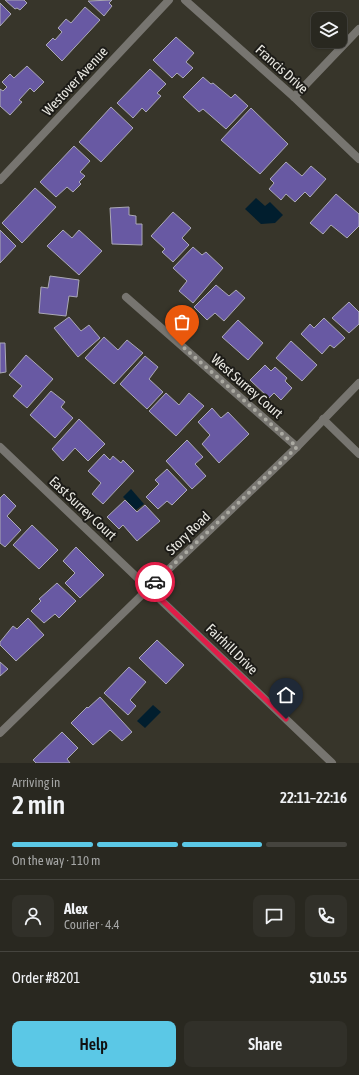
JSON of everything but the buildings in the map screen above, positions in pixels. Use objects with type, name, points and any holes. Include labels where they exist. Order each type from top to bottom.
[{"type":"street","name":"Westover Avenue","points":[[0,180],[169,0]]},
{"type":"street","name":"Francis Drive","points":[[185,0],[294,97],[359,159]]},
{"type":"street","points":[[294,97],[359,29]]},
{"type":"street","name":"West Surrey Court","points":[[126,297],[297,447]]},
{"type":"street","name":"Story Road","points":[[0,733],[297,447],[359,383]]},
{"type":"street","points":[[323,419],[359,454]]},
{"type":"street","name":"East Surrey Court","points":[[0,447],[149,588]]},
{"type":"street","name":"Fairhill Drive","points":[[149,588],[332,763]]},
{"type":"water","points":[[256,198],[265,206],[270,202],[283,215],[275,223],[261,224],[245,209]]},
{"type":"water","points":[[131,489],[144,504],[136,510],[123,497]]},
{"type":"water","points":[[153,705],[161,712],[145,728],[137,721]]},
{"type":"way so far","points":[[155,582],[297,447],[182,346]]},
{"type":"route","points":[[155,582],[149,588],[286,719]]}]
